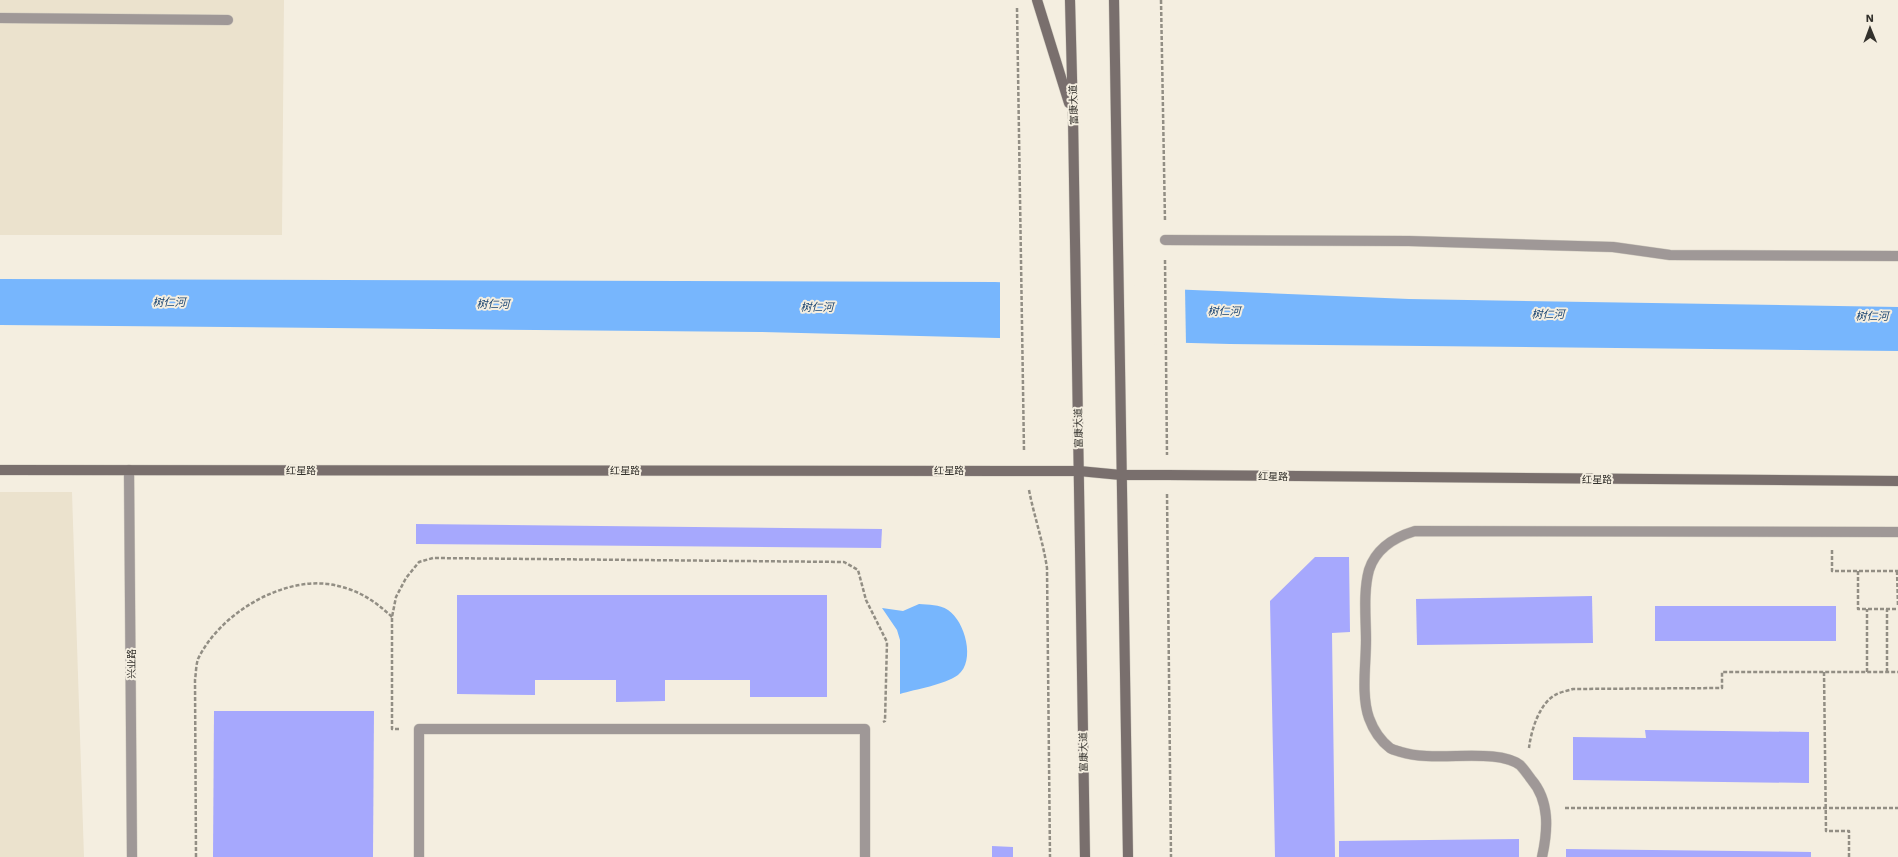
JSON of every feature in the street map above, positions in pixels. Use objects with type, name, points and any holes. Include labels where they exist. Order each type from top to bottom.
[{"type":"street","points":[[1037,0],[1073,117]]},
{"type":"street","name":"富康大道","points":[[1070,0],[1085,857]]},
{"type":"street","points":[[1114,0],[1128,857]]},
{"type":"street","points":[[0,18],[228,20]]},
{"type":"street","points":[[1165,240],[1409,241],[1613,247],[1670,255],[1898,256]]},
{"type":"street","name":"红星路","points":[[0,470],[1079,470],[1121,474],[1167,475],[1898,481]]},
{"type":"street","name":"兴业路","points":[[129,470],[132,857]]},
{"type":"street","points":[[1542,857],[1546,840],[1546,816],[1543,799],[1534,783],[1519,765],[1501,756],[1413,756],[1390,748],[1377,734],[1369,718],[1366,700],[1366,590],[1369,570],[1381,549],[1399,536],[1415,531],[1898,532]]},
{"type":"street","points":[[419,857],[419,729],[865,729],[865,857]]},
{"type":"path","points":[[1017,0],[1025,470],[1035,518],[1045,553],[1046,568],[1050,857]]},
{"type":"path","points":[[1161,0],[1171,857]]},
{"type":"path","points":[[1831,532],[1832,570],[1898,571],[1898,606]]},
{"type":"path","points":[[419,729],[392,729],[392,617],[396,598],[406,578],[419,562],[433,558],[844,562],[858,570],[866,600],[887,642],[885,721],[865,729]]},
{"type":"path","points":[[1858,571],[1858,609],[1898,610]]},
{"type":"path","points":[[196,857],[195,680],[198,660],[210,641],[232,617],[272,592],[300,585],[327,584],[351,590],[375,601],[392,617]]},
{"type":"path","points":[[1867,609],[1867,672]]},
{"type":"path","points":[[1887,609],[1887,672]]},
{"type":"path","points":[[1525,772],[1531,731],[1543,708],[1554,696],[1573,689],[1722,688],[1722,672],[1898,672]]},
{"type":"path","points":[[1824,672],[1826,831],[1849,830],[1849,857]]},
{"type":"path","points":[[1544,808],[1898,808]]},
{"type":"shaded area","points":[[0,0],[284,0],[282,235],[0,235]]},
{"type":"shaded area","points":[[0,492],[72,492],[84,857],[0,857]]},
{"type":"water","name":"树仁河","points":[[0,279],[995,282],[1409,299],[1898,307],[1898,351],[1230,344],[760,332],[0,325]]},
{"type":"water","points":[[919,604],[941,607],[954,615],[966,641],[966,660],[963,669],[958,675],[938,684],[900,694],[900,640],[897,630],[882,608],[903,611]]},
{"type":"pier","points":[[1000,280],[1185,288],[1186,345],[1000,340]]},
{"type":"building","points":[[416,524],[882,529],[881,548],[416,544]]},
{"type":"building","points":[[1315,557],[1349,557],[1350,632],[1332,633],[1335,857],[1275,857],[1270,601]]},
{"type":"building","points":[[457,595],[827,595],[827,697],[750,697],[750,680],[665,680],[665,701],[616,702],[616,680],[535,680],[535,695],[457,694]]},
{"type":"building","points":[[1592,596],[1593,643],[1417,645],[1416,599]]},
{"type":"building","points":[[1655,606],[1836,606],[1836,641],[1655,641]]},
{"type":"building","points":[[214,711],[374,711],[373,857],[213,857]]},
{"type":"building","points":[[1645,730],[1809,732],[1809,783],[1573,780],[1573,737],[1646,738]]},
{"type":"building","points":[[1519,839],[1519,857],[1339,857],[1339,841]]},
{"type":"building","points":[[992,846],[1013,847],[1013,857],[992,857]]},
{"type":"building","points":[[1566,849],[1811,852],[1811,857],[1566,857]]}]
